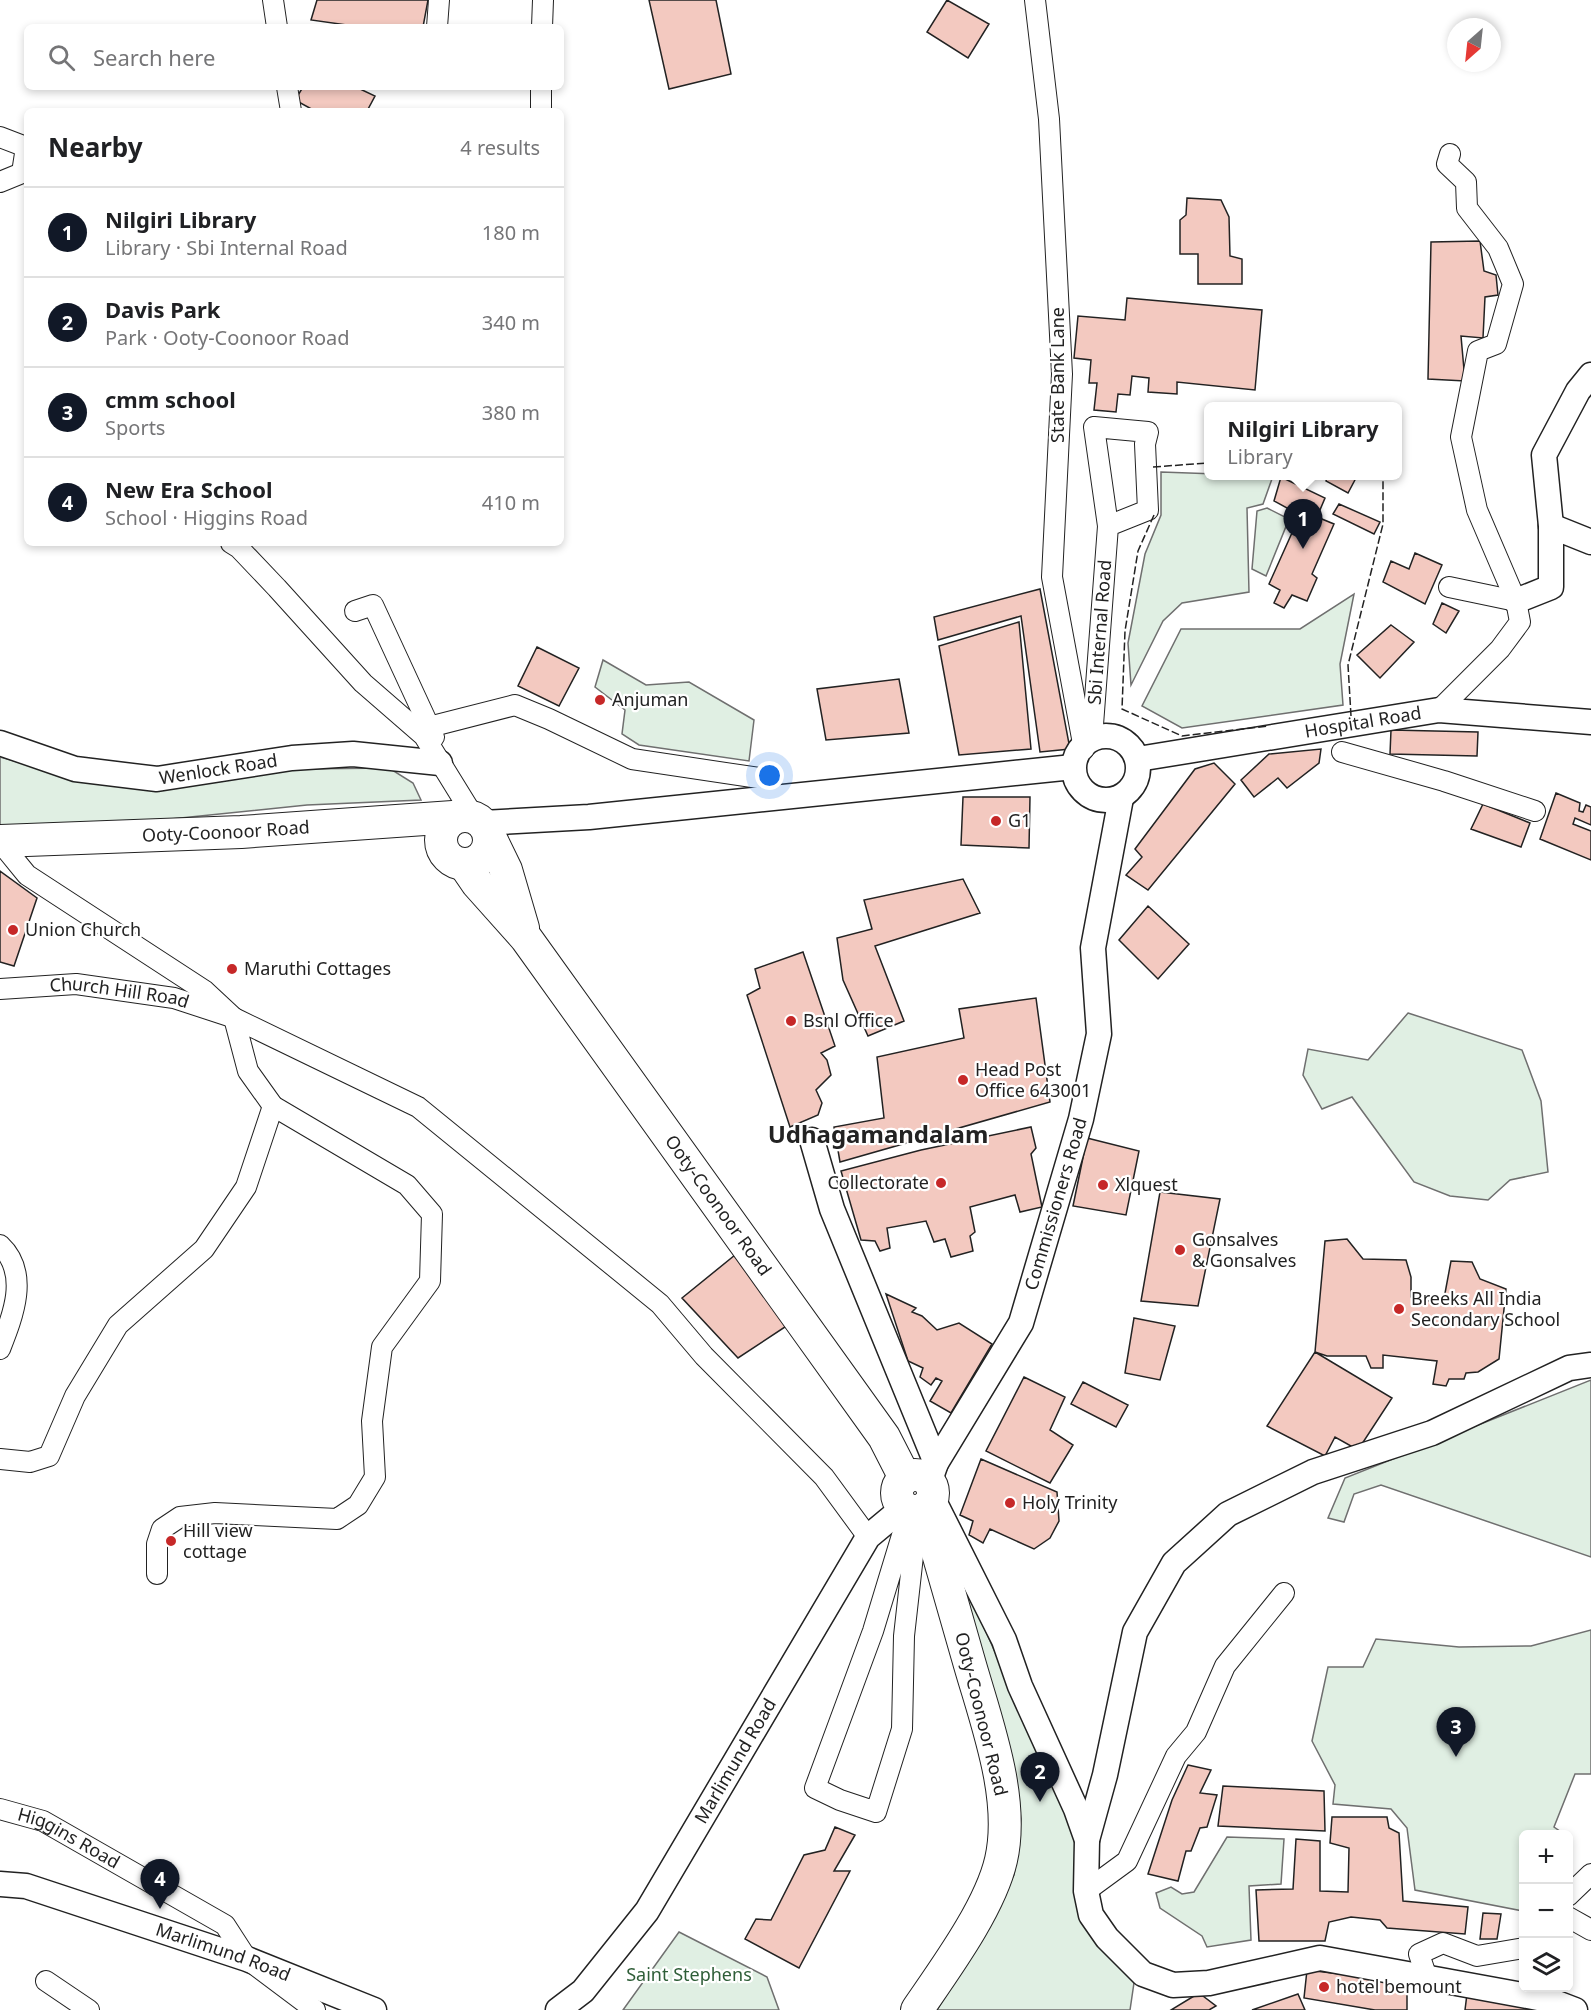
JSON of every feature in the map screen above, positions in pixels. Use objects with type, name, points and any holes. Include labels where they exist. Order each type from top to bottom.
[{"type":"highway","name":"Ooty-Coonoor Road","points":[[0,841],[241,832],[365,823],[475,823],[506,870],[526,938]]},
{"type":"highway","points":[[365,823],[453,855],[480,859],[487,850],[475,823],[441,833],[453,855]]},
{"type":"highway","name":"Ooty-Coonoor Road","points":[[453,855],[526,938],[884,1437],[920,1495],[990,1735],[1006,1813],[1002,1859],[993,1888],[945,1970],[917,2010]]},
{"type":"street","points":[[273,0],[277,24]]},
{"type":"street","points":[[437,24],[440,0]]},
{"type":"street","points":[[542,24],[543,0]]},
{"type":"street","name":"State Bank Lane","points":[[1035,0],[1049,119],[1062,374],[1052,577],[1083,751]]},
{"type":"street","points":[[288,90],[290,108]]},
{"type":"street","points":[[541,90],[541,108]]},
{"type":"street","points":[[0,137],[24,146]]},
{"type":"street","points":[[1439,710],[1500,649],[1520,622],[1516,601],[1477,510],[1461,437],[1478,351],[1496,344],[1513,284],[1498,248],[1467,208],[1466,182],[1447,164],[1450,154]]},
{"type":"street","points":[[0,182],[22,173],[24,160]]},
{"type":"street","points":[[1449,587],[1516,601],[1551,587],[1551,526],[1544,455],[1578,391],[1591,375]]},
{"type":"street","name":"Sbi Internal Road","points":[[1083,751],[1108,526],[1094,427],[1148,432],[1145,444],[1148,510],[1108,526]]},
{"type":"street","points":[[1551,526],[1591,542]]},
{"type":"street","points":[[236,546],[363,682],[424,736],[475,823],[588,817],[1083,751],[1104,735],[1124,741],[1138,759],[1139,770],[1133,787],[1121,798],[1101,801],[1082,791],[1083,751]]},
{"type":"street","points":[[355,611],[373,605],[435,738],[440,763]]},
{"type":"street","points":[[429,727],[515,705],[632,759],[759,778]]},
{"type":"street","name":"Hospital Road","points":[[1138,759],[1439,710],[1591,722]]},
{"type":"street","name":"Wenlock Road","points":[[0,743],[75,769],[157,779],[292,758],[342,755],[440,763]]},
{"type":"street","points":[[1342,752],[1535,812]]},
{"type":"street","name":"Commissioners Road","points":[[920,1495],[1021,1323],[1081,1119],[1099,1034],[1093,948],[1121,798]]},
{"type":"street","points":[[0,841],[27,875],[205,991],[234,1018],[418,1107],[660,1304],[704,1356],[824,1478],[868,1537]]},
{"type":"street","name":"Church Hill Road","points":[[0,989],[76,984],[174,998],[234,1018]]},
{"type":"street","points":[[157,1574],[157,1544],[162,1529],[180,1517],[215,1513],[337,1519],[358,1506],[375,1477],[372,1421],[382,1347],[430,1281],[432,1214],[407,1185],[273,1106],[248,1071],[234,1018]]},
{"type":"street","points":[[0,1459],[30,1462],[49,1456],[75,1396],[118,1325],[204,1249],[246,1187],[273,1106]]},
{"type":"street","points":[[812,1140],[920,1495],[1004,1640],[1020,1686],[1062,1774],[1087,1840]]},
{"type":"street","points":[[0,1245],[9,1254],[18,1279],[11,1321],[0,1349]]},
{"type":"street","points":[[1575,2010],[1549,2000],[1320,1958],[1209,1983],[1173,1985],[1143,1974],[1107,1938],[1091,1915],[1086,1891],[1087,1840],[1105,1775],[1135,1632],[1174,1563],[1228,1514],[1313,1472],[1432,1433],[1569,1368],[1591,1365]]},
{"type":"street","points":[[920,1495],[904,1636],[902,1730],[876,1812],[840,1800],[815,1788],[920,1495]]},
{"type":"street","name":"Marlimund Road","points":[[558,2010],[584,1991],[647,1911],[868,1537],[920,1495]]},
{"type":"street","points":[[1086,1891],[1127,1861],[1176,1756],[1196,1732],[1225,1666],[1284,1593]]},
{"type":"street","name":"Higgins Road","points":[[0,1809],[43,1821],[225,1925],[247,1959]]},
{"type":"street","points":[[1573,1892],[1591,1874]]},
{"type":"street","name":"Marlimund Road","points":[[0,1884],[26,1886],[247,1959],[374,2010]]},
{"type":"street","points":[[1573,1919],[1591,1930]]},
{"type":"street","points":[[1427,1978],[1419,1954],[1443,1943],[1477,1956],[1519,1949]]},
{"type":"street","points":[[247,1959],[315,2010]]},
{"type":"street","points":[[46,1981],[89,2010]]},
{"type":"green space","points":[[1161,472],[1204,474],[1204,480],[1272,480],[1263,504],[1247,508],[1249,592],[1182,603],[1163,621],[1131,685],[1128,643],[1145,554],[1161,515]]},
{"type":"green space","points":[[1267,508],[1289,519],[1266,576],[1252,569],[1257,511]]},
{"type":"green space","points":[[1354,594],[1340,664],[1343,705],[1182,728],[1142,706],[1181,629],[1300,629]]},
{"type":"green space","points":[[603,660],[646,685],[689,682],[754,720],[749,761],[639,745],[622,734],[625,710],[595,687]]},
{"type":"green space","points":[[0,757],[53,772],[389,768],[413,783],[421,800],[307,805],[161,820],[0,827]]},
{"type":"green space","points":[[1408,1013],[1522,1050],[1541,1101],[1548,1172],[1510,1180],[1488,1200],[1450,1196],[1414,1182],[1352,1097],[1322,1109],[1303,1075],[1308,1049],[1368,1060]]},
{"type":"green space","points":[[1591,1380],[1591,1557],[1381,1485],[1354,1494],[1344,1522],[1328,1518],[1345,1478]]},
{"type":"green space","points":[[961,1588],[973,1603],[1079,1839],[1075,1880],[1135,1976],[1130,2010],[937,2010],[1014,1875],[1021,1819],[1016,1784]]},
{"type":"green space","points":[[1591,1630],[1591,1774],[1575,1774],[1554,1827],[1558,1830],[1519,1830],[1519,1910],[1415,1890],[1407,1828],[1391,1809],[1333,1804],[1335,1785],[1312,1741],[1328,1667],[1363,1667],[1376,1639],[1459,1647],[1531,1646]]},
{"type":"green space","points":[[1227,1837],[1284,1839],[1281,1884],[1249,1886],[1251,1940],[1207,1947],[1202,1936],[1160,1908],[1156,1893],[1171,1887],[1182,1894],[1194,1892]]},
{"type":"green space","name":"Saint Stephens","points":[[679,1932],[767,1977],[779,2010],[623,2010]]},
{"type":"building","points":[[317,0],[428,0],[424,24],[340,24],[311,20]]},
{"type":"building","points":[[649,0],[716,0],[731,74],[669,89]]},
{"type":"building","points":[[947,0],[989,24],[968,58],[927,32]]},
{"type":"building","points":[[301,90],[362,90],[375,96],[369,108],[310,108],[295,100]]},
{"type":"building","points":[[1187,198],[1221,200],[1229,217],[1230,256],[1242,259],[1242,284],[1198,284],[1198,254],[1180,254],[1180,220],[1186,215]]},
{"type":"building","points":[[1480,241],[1484,271],[1496,275],[1498,295],[1485,297],[1483,338],[1461,336],[1465,381],[1428,379],[1431,242]]},
{"type":"building","points":[[1127,298],[1262,310],[1255,390],[1177,382],[1177,394],[1148,392],[1149,378],[1132,376],[1130,395],[1118,394],[1116,412],[1094,410],[1097,383],[1089,383],[1091,360],[1074,358],[1078,316],[1125,320]]},
{"type":"building","points":[[1280,480],[1287,480],[1325,498],[1317,517],[1334,524],[1312,574],[1317,578],[1307,601],[1292,595],[1284,608],[1274,603],[1280,590],[1269,584],[1300,515],[1274,501]]},
{"type":"building","points":[[1326,480],[1355,480],[1348,493]]},
{"type":"building","points":[[1339,504],[1380,522],[1374,534],[1333,514]]},
{"type":"building","points":[[1415,553],[1442,565],[1425,604],[1383,582],[1391,561],[1409,569]]},
{"type":"building","points":[[1040,589],[1070,749],[1040,752],[1021,616],[938,640],[934,617]]},
{"type":"building","points":[[1442,603],[1459,611],[1446,633],[1433,624]]},
{"type":"building","points":[[1019,622],[1031,749],[959,755],[939,646]]},
{"type":"building","points":[[1391,625],[1414,642],[1380,678],[1357,655]]},
{"type":"building","points":[[537,647],[579,668],[559,706],[518,686]]},
{"type":"building","points":[[899,679],[909,733],[826,740],[817,689]]},
{"type":"building","points":[[1391,730],[1478,732],[1477,756],[1390,754]]},
{"type":"building","points":[[1321,749],[1319,763],[1287,788],[1278,778],[1254,797],[1241,780],[1269,754]]},
{"type":"building","points":[[1214,763],[1235,784],[1148,890],[1126,875],[1142,857],[1135,849],[1195,769]]},
{"type":"building","points":[[1556,793],[1580,803],[1579,811],[1583,812],[1586,805],[1591,807],[1591,825],[1575,818],[1573,824],[1591,831],[1591,860],[1540,839]]},
{"type":"building","name":"G1","points":[[963,797],[1030,797],[1029,848],[961,845]]},
{"type":"building","points":[[1483,804],[1530,823],[1521,847],[1471,829]]},
{"type":"building","name":"Union Church","points":[[0,871],[37,898],[14,966],[0,962]]},
{"type":"building","points":[[963,879],[980,913],[875,946],[904,1021],[868,1036],[843,980],[837,938],[872,929],[864,900]]},
{"type":"building","points":[[1148,906],[1189,944],[1158,979],[1119,940]]},
{"type":"building","name":"Bsnl Office","points":[[803,952],[835,1046],[821,1053],[827,1060],[831,1075],[816,1090],[822,1103],[818,1115],[790,1127],[747,995],[760,988],[755,969]]},
{"type":"building","name":"Head Post Office 643001","points":[[1036,998],[1050,1102],[840,1162],[834,1127],[884,1118],[877,1057],[964,1038],[959,1009]]},
{"type":"building","name":"Collectorate","points":[[1031,1127],[1036,1148],[1031,1154],[1042,1207],[1020,1212],[1015,1195],[970,1207],[975,1232],[970,1236],[973,1251],[951,1257],[945,1239],[934,1242],[926,1221],[887,1228],[890,1248],[880,1251],[875,1241],[861,1240],[841,1171],[921,1150]]},
{"type":"building","points":[[1087,1138],[1139,1151],[1126,1215],[1073,1206]]},
{"type":"building","name":"Gonsalves & Gonsalves","points":[[1160,1192],[1220,1199],[1198,1306],[1141,1301]]},
{"type":"building","points":[[1347,1239],[1363,1259],[1406,1260],[1411,1277],[1411,1297],[1443,1304],[1451,1261],[1472,1262],[1480,1279],[1506,1289],[1499,1359],[1478,1372],[1466,1373],[1464,1379],[1449,1379],[1446,1386],[1433,1384],[1437,1361],[1383,1355],[1383,1368],[1371,1368],[1366,1356],[1327,1356],[1315,1352],[1325,1241]]},
{"type":"building","points":[[735,1255],[788,1325],[738,1358],[682,1298]]},
{"type":"building","points":[[886,1294],[916,1308],[912,1312],[922,1316],[937,1330],[959,1323],[992,1344],[951,1413],[930,1401],[942,1381],[936,1378],[931,1385],[920,1377],[923,1368],[908,1361]]},
{"type":"building","points":[[1134,1318],[1175,1326],[1160,1380],[1125,1373]]},
{"type":"building","points":[[1315,1352],[1392,1398],[1358,1450],[1335,1437],[1325,1456],[1267,1426]]},
{"type":"building","points":[[1024,1377],[1065,1397],[1050,1430],[1073,1445],[1050,1483],[986,1451]]},
{"type":"building","points":[[1083,1382],[1128,1405],[1116,1427],[1071,1404]]},
{"type":"building","points":[[981,1459],[1057,1492],[1059,1521],[1050,1538],[1034,1549],[990,1529],[983,1543],[969,1535],[973,1521],[960,1515]]},
{"type":"building","points":[[1188,1765],[1211,1770],[1200,1793],[1217,1795],[1207,1827],[1200,1828],[1191,1851],[1186,1851],[1178,1881],[1148,1874],[1172,1800]]},
{"type":"building","points":[[1223,1786],[1324,1791],[1325,1831],[1218,1826]]},
{"type":"building","points":[[1332,1817],[1387,1817],[1389,1828],[1399,1833],[1403,1901],[1468,1907],[1465,1934],[1387,1928],[1380,1920],[1351,1917],[1329,1922],[1325,1941],[1259,1941],[1256,1890],[1293,1889],[1296,1839],[1320,1841],[1320,1891],[1348,1892],[1349,1848],[1330,1843]]},
{"type":"building","name":"Saint Stephens","points":[[835,1827],[855,1835],[834,1871],[850,1871],[799,1968],[745,1939],[756,1919],[771,1920],[804,1855],[825,1850]]},
{"type":"building","points":[[1483,1913],[1501,1914],[1497,1939],[1480,1939]]},
{"type":"building","points":[[1307,1970],[1407,1982],[1407,2010],[1375,2010],[1304,1998]]},
{"type":"building","points":[[1199,1993],[1216,2006],[1209,2010],[1171,2010]]},
{"type":"building","points":[[1298,1994],[1305,2010],[1252,2010]]},
{"type":"building","points":[[1467,1994],[1532,2006],[1530,2010],[1465,2010]]},
{"type":"fence","points":[[1153,467],[1204,463]]},
{"type":"fence","points":[[1351,716],[1348,665],[1383,524],[1383,480]]},
{"type":"fence","points":[[1154,515],[1138,551],[1125,631],[1122,709],[1182,736],[1268,726]]},
{"type":"place","name":"Nilgiri Library","points":[[1303,549]]},
{"type":"place","name":"Anjuman","points":[[600,700]]},
{"type":"place","name":"G1","points":[[996,821]]},
{"type":"place","name":"Union Church","points":[[13,930]]},
{"type":"place","name":"Maruthi Cottages","points":[[232,969]]},
{"type":"place","name":"Bsnl Office","points":[[791,1021]]},
{"type":"place","name":"Head Post Office 643001","points":[[963,1080]]},
{"type":"place","name":"Collectorate","points":[[941,1183]]},
{"type":"place","name":"Xlquest","points":[[1103,1185]]},
{"type":"place","name":"Gonsalves & Gonsalves","points":[[1180,1250]]},
{"type":"place","name":"Breeks All India Secondary School","points":[[1399,1309]]},
{"type":"place","name":"Holy Trinity","points":[[1010,1503]]},
{"type":"place","name":"Hill view cottage","points":[[171,1541]]},
{"type":"place","name":"cmm school","points":[[1456,1757]]},
{"type":"place","name":"Davis Park","points":[[1040,1802]]},
{"type":"place","name":"New Era School","points":[[160,1909]]},
{"type":"place","name":"hotel bemount","points":[[1324,1987]]},
{"type":"district","name":"Udhagamandalam","points":[[878,1135]]}]
